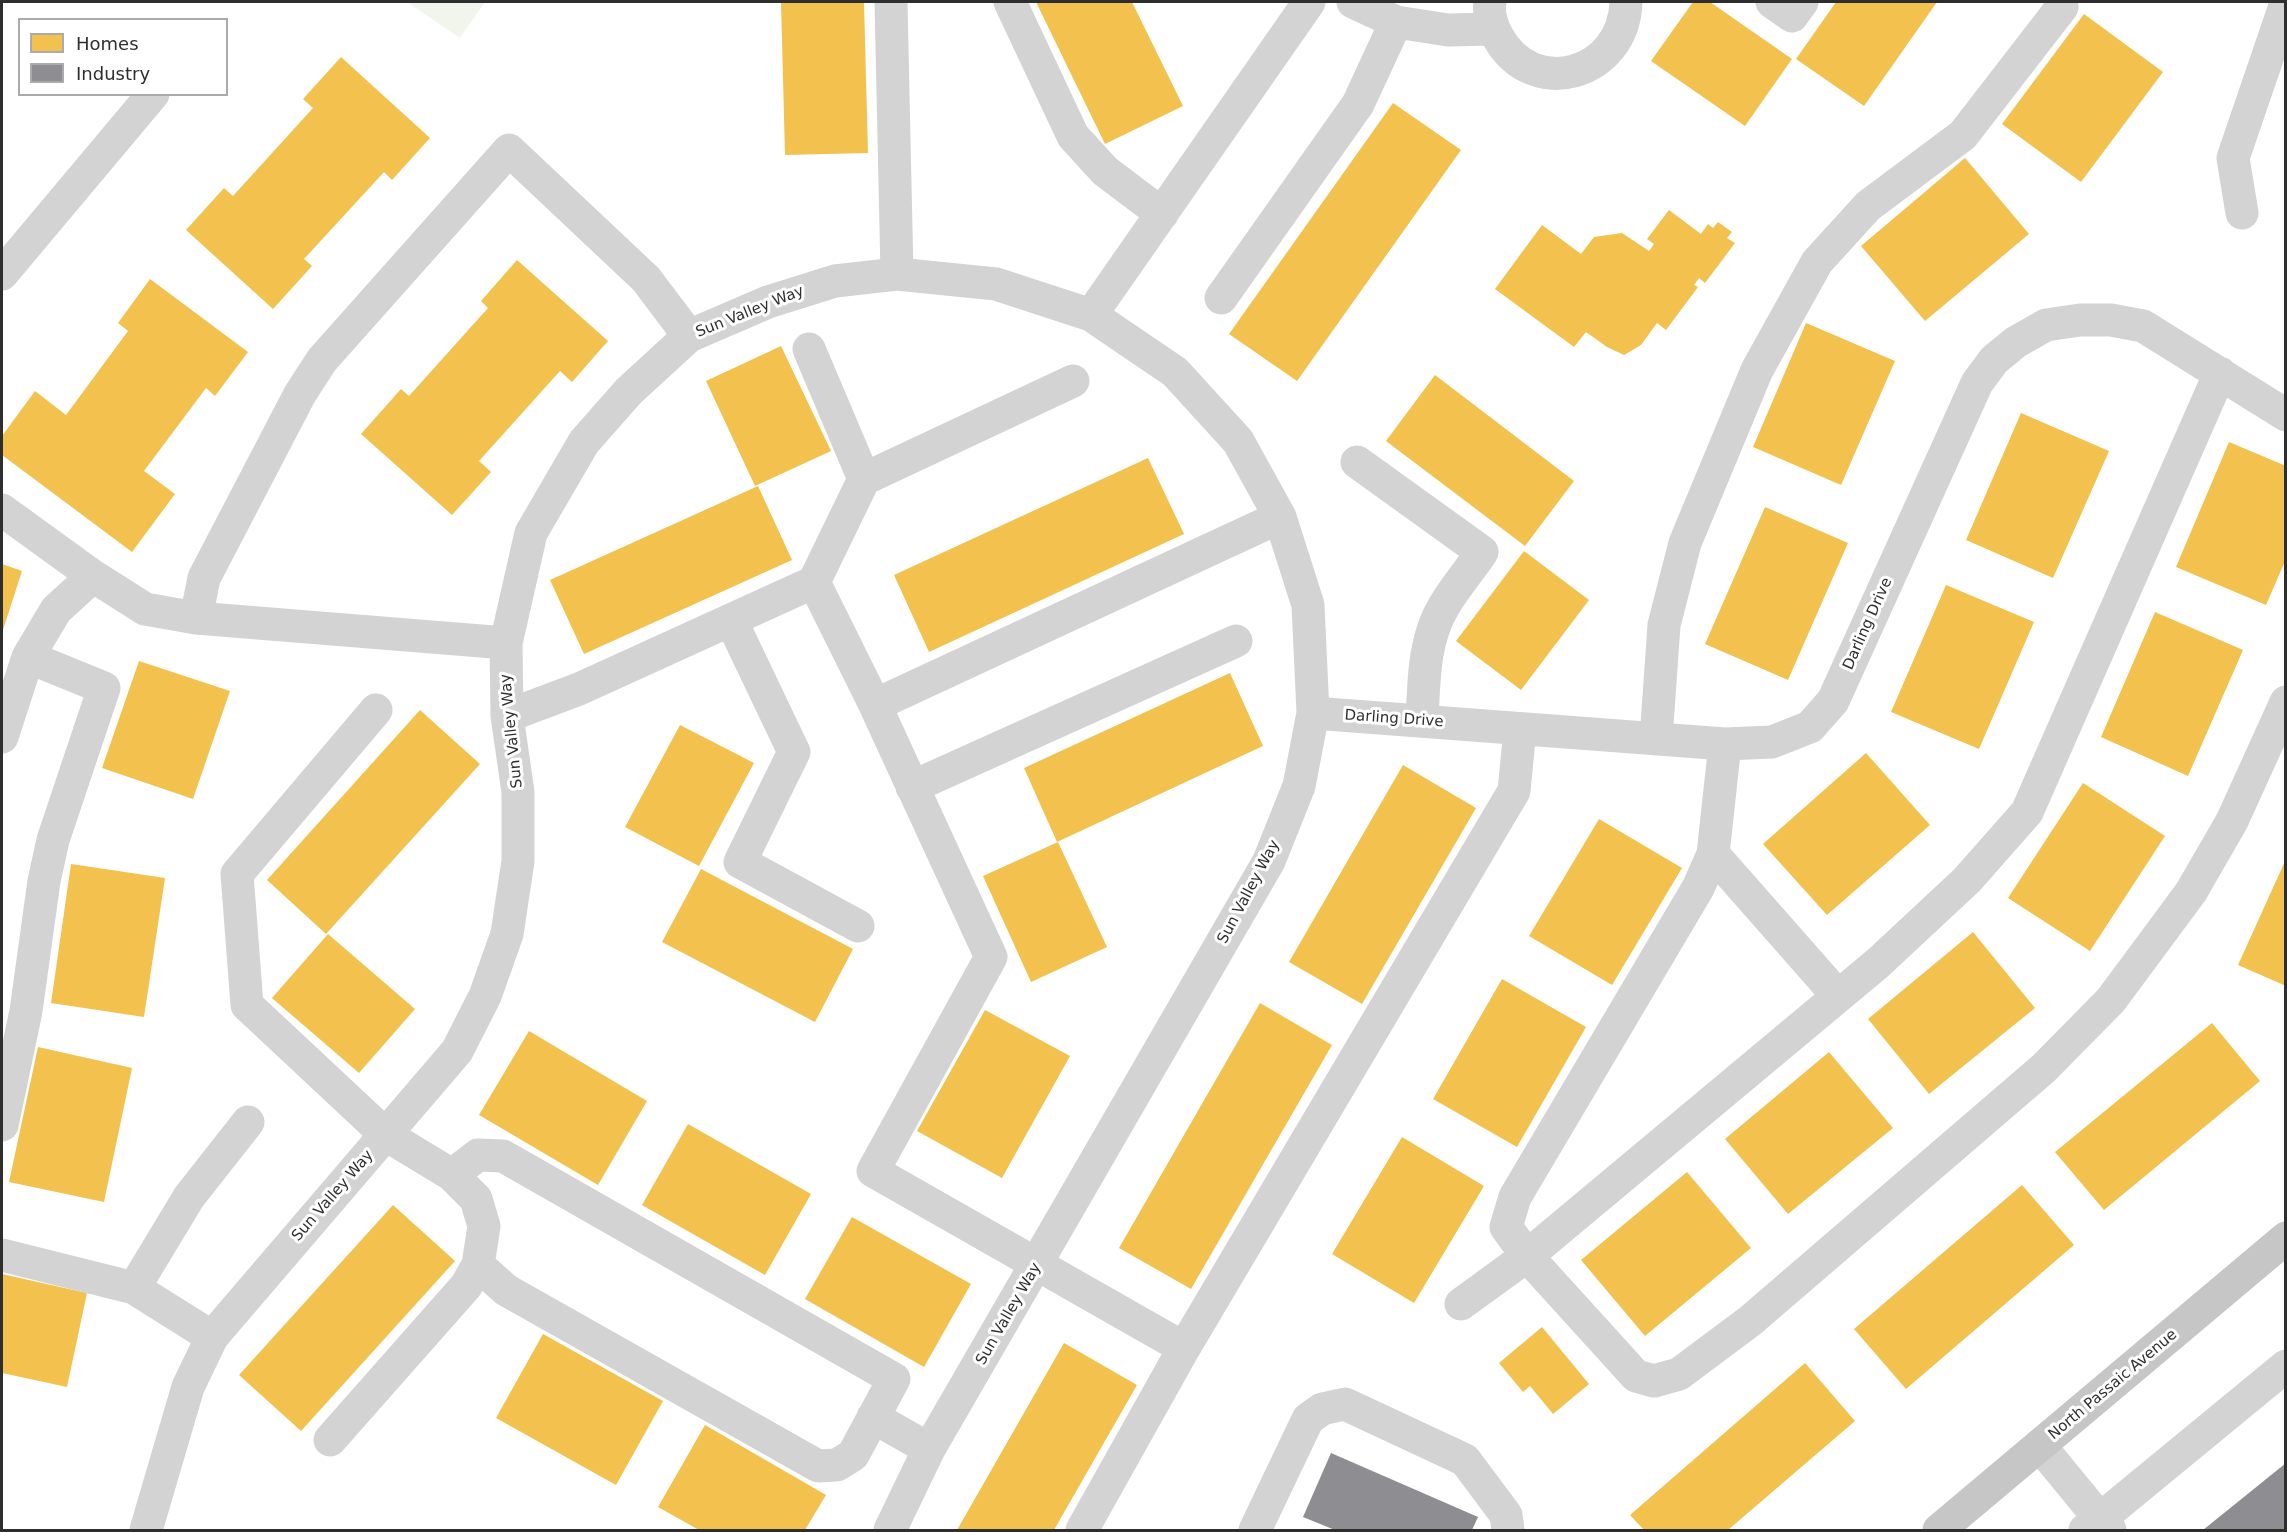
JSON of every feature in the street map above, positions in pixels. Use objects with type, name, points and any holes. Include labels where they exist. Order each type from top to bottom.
[{"type":"main road","name":"North Passaic Avenue","points":[[1939,1530],[2281,1250]]},
{"type":"street","points":[[891,2],[897,274]]},
{"type":"street","points":[[1010,2],[1073,136],[1105,171],[1162,213]]},
{"type":"street","points":[[1091,315],[1310,2]]},
{"type":"street","points":[[1353,2],[1396,22],[1448,30],[1492,15],[1504,48],[1521,63],[1542,71],[1564,73],[1586,67],[1604,56],[1618,38],[1625,17],[1626,2]]},
{"type":"street","points":[[1772,2],[1792,16],[1802,2]]},
{"type":"street","points":[[2242,213],[2233,158],[2286,3]]},
{"type":"street","points":[[1656,739],[1664,626],[1686,543],[1758,370],[1816,262],[1868,206],[1963,135],[2062,7]]},
{"type":"street","points":[[1221,298],[1358,105],[1396,22]]},
{"type":"street","points":[[2,274],[151,96]]},
{"type":"street","points":[[196,618],[204,579],[300,394],[322,360],[509,150],[646,279],[689,336]]},
{"type":"street","name":"Sun Valley Way","points":[[146,1530],[188,1388],[212,1337],[457,1051],[485,996],[507,934],[518,861],[518,792],[507,716],[506,643],[531,533],[584,442],[629,391],[689,336],[768,302],[834,281],[897,274],[996,284],[1091,315],[1175,372],[1238,441],[1280,517],[1308,605],[1313,713],[1299,786],[1269,861],[929,1449],[890,1530]]},
{"type":"street","name":"Darling Drive","points":[[1313,713],[1725,744],[1772,742],[1810,727],[1833,701],[1977,383],[1994,360],[2016,342],[2046,325],[2080,320],[2112,320],[2143,326],[2286,415]]},
{"type":"street","points":[[809,349],[864,479]]},
{"type":"street","points":[[1461,1304],[1527,1256],[1878,963],[1966,880],[2027,812],[2220,374]]},
{"type":"street","points":[[507,716],[579,690],[814,582],[864,479],[1073,381]]},
{"type":"street","points":[[1357,462],[1482,552],[1443,607],[1432,634],[1425,667],[1422,721]]},
{"type":"street","points":[[2,510],[93,576],[145,609],[196,618],[506,643]]},
{"type":"street","points":[[875,705],[1280,517]]},
{"type":"street","points":[[2,737],[28,657],[56,610],[93,576]]},
{"type":"street","points":[[814,582],[875,705],[991,957],[873,1171],[1184,1348]]},
{"type":"street","points":[[731,620],[794,752],[740,862],[858,926]]},
{"type":"street","points":[[912,787],[1236,640]]},
{"type":"street","points":[[2,1125],[26,1011],[44,881],[53,840],[104,688],[28,657]]},
{"type":"street","points":[[1725,744],[1713,854],[1698,888],[1515,1197],[1506,1227],[1527,1256],[1636,1376],[1654,1381],[1678,1374],[1750,1321],[2044,1068],[2111,1000],[2191,892],[2203,872],[2232,821],[2286,702]]},
{"type":"street","points":[[330,1440],[466,1286],[478,1265],[484,1226],[476,1199],[452,1175],[386,1135],[247,1005],[237,874],[376,710]]},
{"type":"street","points":[[1082,1530],[1184,1348],[1514,791],[1520,729]]},
{"type":"street","points":[[1713,854],[1838,996]]},
{"type":"street","points":[[134,1288],[189,1197],[248,1122]]},
{"type":"street","points":[[452,1175],[478,1155],[503,1156],[894,1379],[853,1455],[837,1465],[818,1466],[506,1290],[478,1265]]},
{"type":"street","points":[[2,1255],[134,1288],[212,1337]]},
{"type":"street","points":[[2040,1446],[2098,1526],[2286,1366]]},
{"type":"street","points":[[1256,1530],[1308,1419],[1322,1409],[1345,1404],[1465,1460],[1506,1515],[1508,1530]]},
{"type":"street","points":[[873,1417],[929,1449]]},
{"type":"shaded area","points":[[407,2],[485,2],[460,38]]},
{"type":"building: Homes","points":[[781,2],[864,2],[868,153],[785,155]]},
{"type":"building: Homes","points":[[1036,2],[1132,2],[1183,106],[1105,144]]},
{"type":"building: Homes","points":[[1693,2],[1710,2],[1792,59],[1745,126],[1651,61]]},
{"type":"building: Homes","points":[[1836,2],[1937,2],[1864,106],[1796,59]]},
{"type":"building: Homes","points":[[2084,14],[2163,72],[2081,182],[2002,124]]},
{"type":"building: Homes","points":[[341,57],[430,138],[392,180],[384,172],[304,259],[312,266],[273,309],[186,230],[224,188],[233,196],[313,108],[303,99]]},
{"type":"building: Homes","points":[[1393,103],[1461,150],[1297,381],[1229,334]]},
{"type":"building: Homes","points":[[1965,158],[2029,234],[1925,321],[1861,246]]},
{"type":"building: Homes","points":[[1669,210],[1701,234],[1708,224],[1713,228],[1718,222],[1732,232],[1727,238],[1735,243],[1705,283],[1699,278],[1694,285],[1698,287],[1666,330],[1657,323],[1641,345],[1624,355],[1607,347],[1586,332],[1574,347],[1495,289],[1542,225],[1581,254],[1594,237],[1622,233],[1649,251],[1654,244],[1647,239]]},
{"type":"building: Homes","points":[[517,260],[608,341],[572,382],[560,371],[479,461],[491,472],[452,515],[361,434],[401,389],[409,396],[488,308],[481,301]]},
{"type":"building: Homes","points":[[150,279],[248,352],[215,396],[206,388],[144,471],[175,494],[132,552],[2,455],[2,436],[35,391],[66,415],[128,331],[118,323]]},
{"type":"building: Homes","points":[[1806,323],[1895,361],[1841,485],[1753,447]]},
{"type":"building: Homes","points":[[781,346],[831,451],[755,486],[706,381]]},
{"type":"building: Homes","points":[[1435,375],[1574,481],[1525,546],[1386,441]]},
{"type":"building: Homes","points":[[2021,413],[2109,451],[2053,578],[1966,540]]},
{"type":"building: Homes","points":[[2229,442],[2286,466],[2286,559],[2266,605],[2176,567]]},
{"type":"building: Homes","points":[[1148,458],[1184,534],[929,652],[894,575]]},
{"type":"building: Homes","points":[[758,486],[792,560],[584,654],[550,580]]},
{"type":"building: Homes","points":[[1765,507],[1848,543],[1788,680],[1705,644]]},
{"type":"building: Homes","points":[[1524,551],[1589,600],[1521,690],[1456,641]]},
{"type":"building: Homes","points":[[2,564],[22,571],[2,633]]},
{"type":"building: Homes","points":[[1946,585],[2034,622],[1979,749],[1891,712]]},
{"type":"building: Homes","points":[[2155,612],[2243,650],[2188,776],[2101,737]]},
{"type":"building: Homes","points":[[139,661],[230,691],[193,799],[102,768]]},
{"type":"building: Homes","points":[[1230,673],[1263,746],[1057,842],[1024,768]]},
{"type":"building: Homes","points":[[420,710],[480,764],[326,934],[267,880]]},
{"type":"building: Homes","points":[[680,725],[754,763],[699,866],[625,827]]},
{"type":"building: Homes","points":[[1866,753],[1930,825],[1827,915],[1763,844]]},
{"type":"building: Homes","points":[[1403,765],[1476,808],[1362,1004],[1289,962]]},
{"type":"building: Homes","points":[[2083,783],[2165,836],[2090,951],[2008,898]]},
{"type":"building: Homes","points":[[1599,819],[1682,868],[1612,985],[1529,936]]},
{"type":"building: Homes","points":[[1058,842],[1107,947],[1031,982],[983,876]]},
{"type":"building: Homes","points":[[2286,859],[2286,986],[2238,965]]},
{"type":"building: Homes","points":[[71,864],[165,878],[144,1017],[51,1003]]},
{"type":"building: Homes","points":[[701,869],[853,949],[815,1022],[662,942]]},
{"type":"building: Homes","points":[[1973,932],[2035,1008],[1929,1094],[1868,1019]]},
{"type":"building: Homes","points":[[328,934],[415,1009],[359,1073],[272,998]]},
{"type":"building: Homes","points":[[1502,979],[1586,1027],[1517,1147],[1433,1099]]},
{"type":"building: Homes","points":[[1260,1003],[1332,1045],[1191,1289],[1119,1248]]},
{"type":"building: Homes","points":[[985,1010],[1070,1056],[1002,1178],[917,1131]]},
{"type":"building: Homes","points":[[2212,1023],[2260,1081],[2104,1210],[2055,1152]]},
{"type":"building: Homes","points":[[529,1031],[647,1101],[598,1185],[479,1115]]},
{"type":"building: Homes","points":[[38,1047],[132,1068],[104,1202],[9,1182]]},
{"type":"building: Homes","points":[[1829,1052],[1893,1128],[1788,1214],[1725,1139]]},
{"type":"building: Homes","points":[[688,1124],[811,1194],[765,1275],[642,1205]]},
{"type":"building: Homes","points":[[1402,1137],[1484,1186],[1414,1303],[1332,1254]]},
{"type":"building: Homes","points":[[1687,1172],[1751,1248],[1645,1336],[1581,1260]]},
{"type":"building: Homes","points":[[2022,1185],[2074,1245],[1906,1389],[1854,1329]]},
{"type":"building: Homes","points":[[393,1205],[455,1261],[301,1431],[239,1375]]},
{"type":"building: Homes","points":[[852,1217],[971,1284],[924,1367],[805,1299]]},
{"type":"building: Homes","points":[[2,1274],[87,1293],[67,1387],[2,1373]]},
{"type":"building: Homes","points":[[1542,1327],[1589,1384],[1553,1414],[1530,1386],[1523,1392],[1499,1363]]},
{"type":"building: Homes","points":[[543,1334],[663,1401],[616,1485],[496,1418]]},
{"type":"building: Homes","points":[[1064,1343],[1137,1385],[1054,1530],[957,1530]]},
{"type":"building: Homes","points":[[1805,1363],[1855,1421],[1728,1530],[1644,1530],[1630,1515]]},
{"type":"building: Homes","points":[[705,1425],[826,1495],[805,1530],[699,1530],[658,1507]]},
{"type":"building: Industry","points":[[1331,1453],[1478,1517],[1472,1530],[1335,1530],[1303,1517]]},
{"type":"building: Industry","points":[[2286,1463],[2286,1530],[2203,1530]]}]
